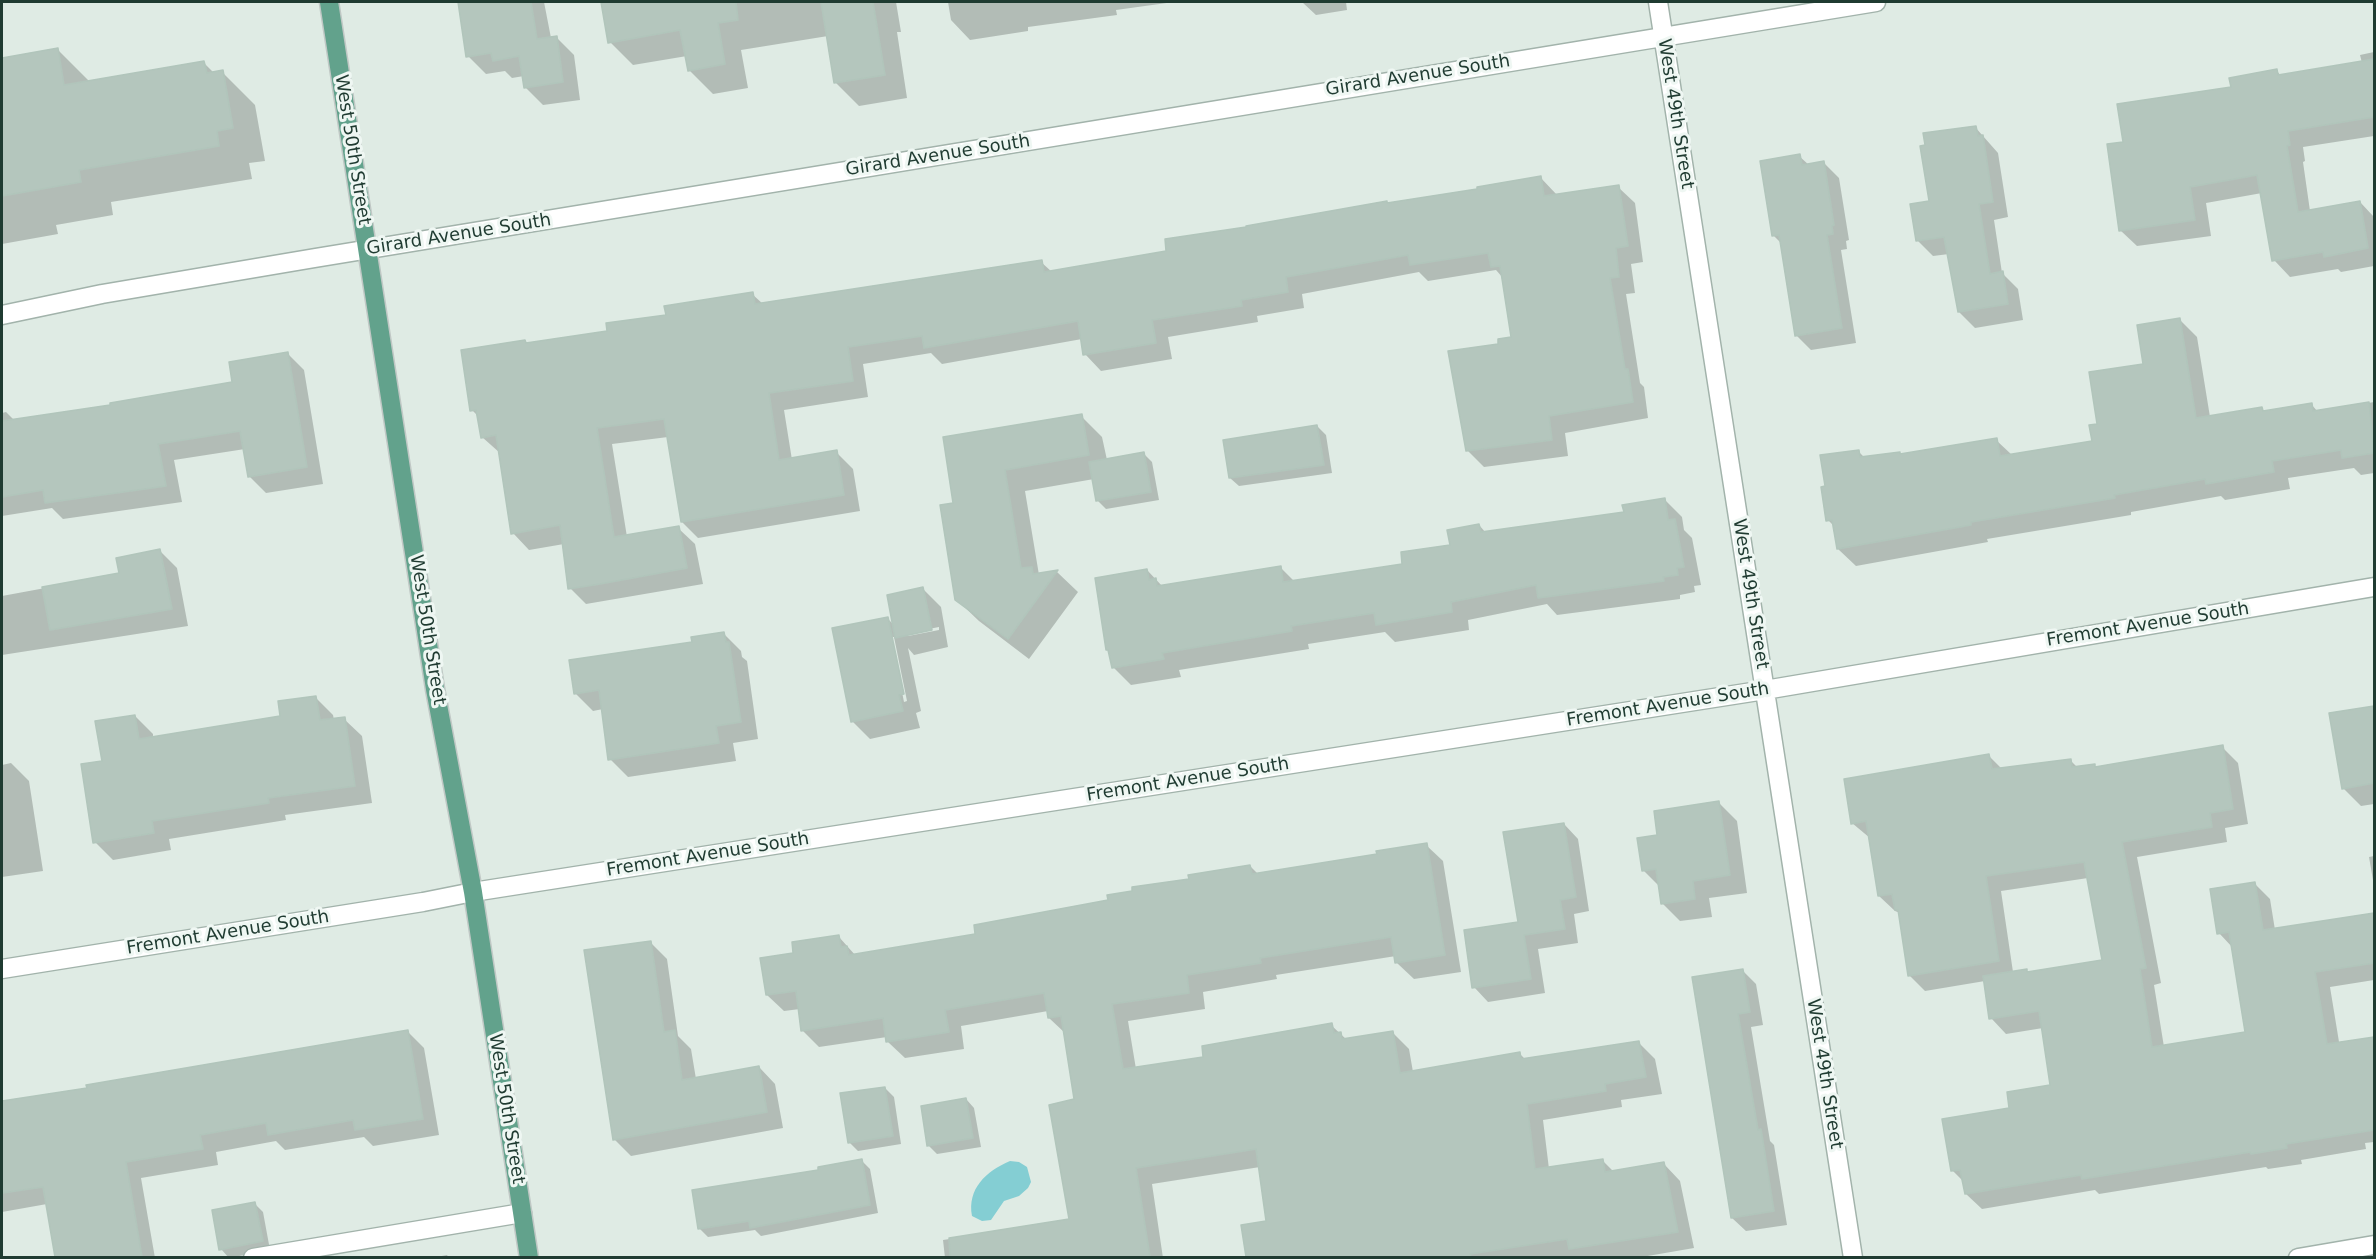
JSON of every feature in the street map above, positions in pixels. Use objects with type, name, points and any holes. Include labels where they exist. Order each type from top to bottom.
[{"type":"main road","name":"West 50th Street","points":[[329,2],[435,689],[473,892],[529,1257]]},
{"type":"street","name":"West 49th Street","points":[[1658,2],[1852,1257]]},
{"type":"street","name":"Girard Avenue South","points":[[2,315],[102,294],[1663,35],[1876,2]]},
{"type":"street","name":"Fremont Avenue South","points":[[2,969],[423,902],[473,892],[1765,690],[2374,587]]},
{"type":"street","points":[[253,1257],[522,1213]]},
{"type":"street","points":[[2298,1257],[2374,1245]]},
{"type":"water","points":[[1010,1161],[1019,1162],[1027,1167],[1031,1182],[1028,1188],[1019,1196],[1004,1201],[991,1220],[982,1221],[972,1216],[972,1197],[975,1189],[993,1170]]},
{"type":"building","points":[[458,2],[531,2],[537,39],[557,36],[563,82],[524,88],[519,56],[493,61],[491,53],[466,57]]},
{"type":"building","points":[[601,2],[736,2],[738,20],[718,23],[725,64],[688,71],[680,30],[608,43]]},
{"type":"building","points":[[821,2],[873,2],[885,75],[834,83]]},
{"type":"building","points":[[58,48],[64,85],[204,61],[207,73],[223,70],[233,128],[217,131],[219,146],[79,170],[81,182],[2,196],[2,58]]},
{"type":"building","points":[[2374,59],[2374,117],[2288,131],[2290,145],[2287,146],[2298,212],[2360,201],[2368,248],[2324,257],[2323,252],[2272,261],[2257,175],[2190,187],[2195,220],[2119,231],[2107,144],[2123,142],[2117,104],[2231,87],[2229,78],[2277,69],[2278,75]]},
{"type":"building","points":[[1976,126],[1978,136],[1983,135],[1993,202],[1979,204],[1990,274],[2003,271],[2008,304],[1958,312],[1944,237],[1916,241],[1910,204],[1929,201],[1920,146],[1925,145],[1923,133]]},
{"type":"building","points":[[1800,154],[1802,165],[1824,161],[1834,225],[1832,226],[1833,234],[1827,235],[1842,328],[1795,336],[1779,235],[1772,236],[1760,161]]},
{"type":"building","points":[[1541,176],[1544,196],[1619,185],[1628,246],[1616,248],[1619,277],[1610,278],[1625,369],[1628,369],[1633,402],[1549,416],[1552,440],[1466,451],[1448,351],[1498,344],[1498,339],[1511,337],[1500,266],[1491,267],[1488,253],[1410,265],[1408,255],[1286,277],[1288,292],[1241,300],[1242,306],[1152,320],[1156,343],[1083,355],[1078,321],[924,348],[922,336],[848,347],[853,381],[769,393],[779,460],[837,450],[844,495],[681,522],[664,419],[597,428],[614,537],[679,526],[687,568],[568,589],[560,525],[511,534],[496,435],[481,438],[476,410],[470,411],[461,350],[607,331],[606,323],[666,315],[664,306],[753,292],[755,304],[1042,260],[1044,272],[1166,251],[1165,239],[1246,227],[1387,201],[1387,203],[1477,189],[1477,187]]},
{"type":"building","points":[[2180,318],[2196,418],[2262,407],[2263,411],[2312,403],[2313,411],[2369,402],[2374,453],[2342,458],[2341,450],[2272,461],[2274,472],[2206,484],[2205,479],[2114,495],[2115,498],[1971,522],[1971,525],[1837,549],[1832,520],[1826,521],[1821,487],[1825,486],[1820,455],[1859,450],[1860,457],[1900,452],[1900,454],[1997,438],[2000,456],[2092,441],[2089,425],[2097,424],[2089,372],[2143,364],[2137,325]]},
{"type":"building","points":[[288,352],[307,467],[248,477],[240,431],[158,444],[166,486],[45,503],[43,490],[2,497],[2,421],[110,405],[110,403],[232,382],[229,362]]},
{"type":"building","points":[[1082,414],[1089,455],[1005,470],[1021,568],[1032,567],[1033,574],[1058,570],[1008,639],[955,600],[940,505],[953,503],[943,437]]},
{"type":"building","points":[[1317,425],[1324,465],[1229,478],[1223,440]]},
{"type":"building","points":[[1144,452],[1151,492],[1096,501],[1089,462]]},
{"type":"building","points":[[1665,498],[1668,520],[1675,519],[1684,567],[1677,568],[1678,575],[1663,577],[1664,581],[1538,598],[1536,585],[1451,602],[1452,612],[1376,625],[1374,613],[1291,626],[1292,631],[1162,653],[1164,659],[1112,668],[1108,650],[1106,650],[1095,578],[1147,569],[1149,580],[1156,578],[1157,586],[1281,566],[1283,582],[1402,564],[1401,552],[1450,545],[1447,530],[1479,524],[1481,532],[1624,512],[1622,505]]},
{"type":"building","points":[[160,549],[172,609],[50,630],[42,587],[119,573],[116,558]]},
{"type":"building","points":[[923,587],[932,630],[895,638],[887,595]]},
{"type":"building","points":[[888,617],[904,694],[899,695],[903,711],[851,722],[832,628]]},
{"type":"building","points":[[724,632],[726,642],[729,642],[741,722],[716,726],[719,743],[608,760],[599,690],[574,694],[569,660],[692,642],[691,637]]},
{"type":"building","points":[[316,696],[320,720],[345,717],[355,786],[268,798],[269,803],[152,821],[154,833],[93,843],[81,764],[102,761],[95,721],[135,715],[139,739],[280,716],[278,701]]},
{"type":"building","points":[[2374,706],[2374,783],[2342,789],[2329,713]]},
{"type":"building","points":[[2223,745],[2233,809],[2210,813],[2212,827],[2122,842],[2146,968],[2140,969],[2152,1047],[2245,1032],[2229,932],[2217,934],[2210,889],[2255,882],[2263,930],[2374,913],[2374,963],[2315,972],[2327,1044],[2374,1037],[2374,1130],[2286,1144],[2287,1148],[2251,1154],[2250,1152],[2082,1179],[2081,1175],[1965,1194],[1960,1170],[1951,1171],[1942,1119],[2009,1108],[2007,1092],[2050,1085],[2039,1011],[1989,1019],[1983,976],[2027,969],[2027,972],[2102,960],[2084,862],[1986,876],[1999,961],[1908,976],[1898,910],[1895,910],[1892,894],[1878,896],[1866,821],[1851,824],[1844,779],[1989,754],[1992,769],[2071,759],[2072,767],[2095,764],[2095,767]]},
{"type":"building","points":[[1719,801],[1730,875],[1693,881],[1695,899],[1661,904],[1656,869],[1642,871],[1637,838],[1657,835],[1654,811]]},
{"type":"building","points":[[1564,823],[1576,897],[1560,900],[1565,929],[1524,935],[1531,979],[1472,988],[1464,930],[1518,922],[1503,832]]},
{"type":"building","points":[[1427,843],[1445,955],[1395,963],[1391,937],[1260,958],[1261,963],[1187,975],[1189,993],[1112,1004],[1123,1069],[1203,1057],[1202,1046],[1332,1023],[1334,1033],[1341,1032],[1342,1039],[1393,1031],[1400,1073],[1520,1052],[1521,1059],[1639,1041],[1646,1077],[1605,1084],[1606,1091],[1527,1104],[1535,1169],[1603,1159],[1605,1172],[1664,1162],[1678,1232],[1569,1249],[1567,1239],[1470,1254],[1471,1257],[1246,1257],[1241,1225],[1266,1221],[1256,1149],[1136,1168],[1150,1257],[950,1257],[949,1238],[1069,1219],[1049,1105],[1074,1099],[1061,1016],[1048,1018],[1044,993],[945,1010],[949,1032],[886,1042],[883,1018],[801,1031],[796,991],[766,995],[760,958],[793,953],[792,942],[839,935],[841,947],[847,946],[849,955],[975,934],[974,925],[1108,900],[1107,895],[1132,891],[1132,887],[1189,879],[1188,875],[1250,865],[1252,874],[1377,854],[1376,851]]},
{"type":"building","points":[[651,941],[664,1032],[675,1030],[682,1080],[759,1066],[767,1112],[613,1140],[584,950]]},
{"type":"building","points":[[1743,969],[1750,1012],[1738,1014],[1758,1130],[1761,1129],[1774,1211],[1731,1218],[1692,977]]},
{"type":"building","points":[[408,1030],[423,1119],[355,1130],[353,1120],[268,1135],[266,1123],[200,1135],[203,1149],[126,1162],[142,1257],[55,1257],[43,1187],[2,1193],[2,1101],[87,1088],[86,1085]]},
{"type":"building","points":[[885,1087],[893,1136],[848,1143],[840,1093]]},
{"type":"building","points":[[966,1098],[973,1138],[927,1146],[921,1106]]},
{"type":"building","points":[[862,1159],[870,1205],[750,1228],[749,1221],[698,1229],[692,1190],[818,1170],[818,1167]]},
{"type":"building","points":[[255,1202],[263,1241],[219,1250],[212,1210]]}]
